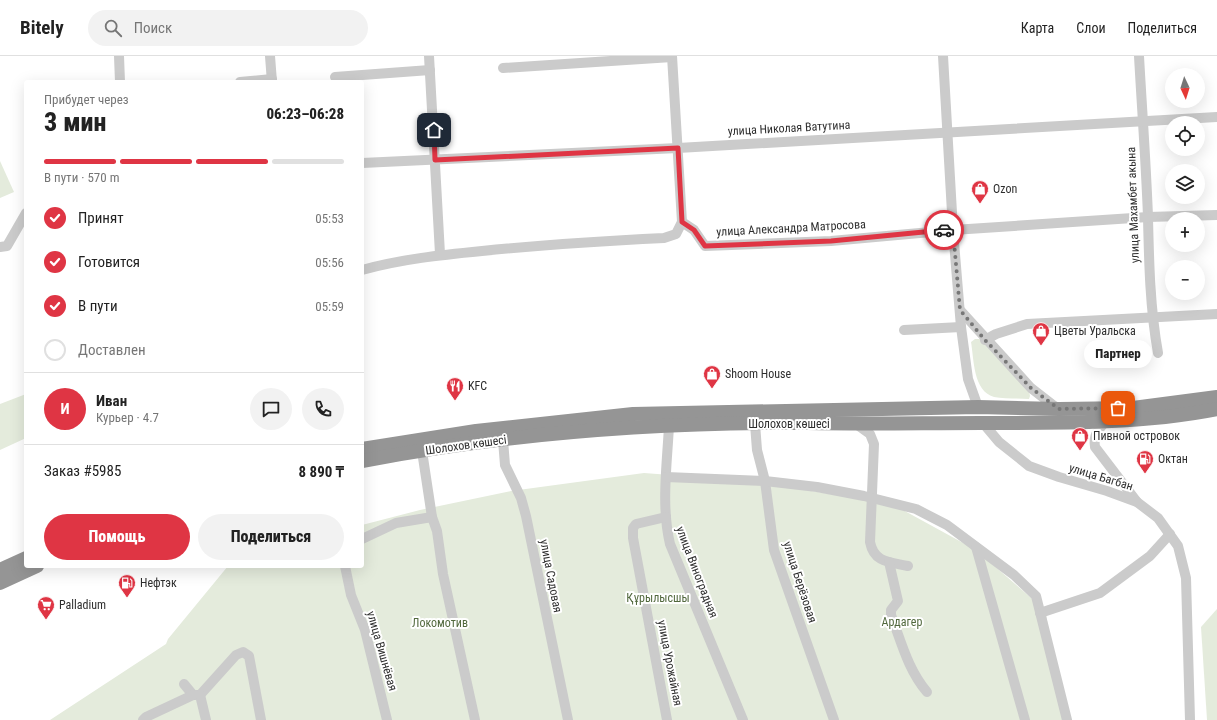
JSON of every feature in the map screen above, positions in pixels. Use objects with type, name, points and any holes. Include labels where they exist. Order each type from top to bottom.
[{"type":"highway","points":[[1059,409],[1133,408],[1217,397]]},
{"type":"highway","name":"Шолохов көшесі","points":[[364,449],[476,431],[633,414],[978,407],[1059,409]]},
{"type":"highway","points":[[978,407],[983,423]]},
{"type":"highway","name":"Шолохов көшесі","points":[[364,461],[503,440],[595,430],[669,426],[756,424],[983,423],[1023,425],[1106,421],[1217,409]]},
{"type":"highway","points":[[0,570],[24,559]]},
{"type":"highway","points":[[0,583],[33,568]]},
{"type":"street","points":[[119,56],[120,80]]},
{"type":"street","points":[[270,56],[272,80]]},
{"type":"street","points":[[429,56],[440,254]]},
{"type":"street","points":[[943,56],[953,230],[961,326],[968,379],[978,407]]},
{"type":"street","name":"улица Махамбет акына","points":[[1139,56],[1148,217],[1148,273],[1152,318],[1158,353]]},
{"type":"street","points":[[364,269],[393,261],[440,254],[544,245],[664,238],[676,234],[682,222],[672,57],[503,68]]},
{"type":"street","points":[[335,76],[430,70]]},
{"type":"street","name":"улица Николая Ватутина","points":[[364,163],[678,148],[1217,117]]},
{"type":"street","name":"улица Александра Матросова","points":[[682,222],[694,230],[705,246],[831,241],[953,230],[1148,217],[1217,215]]},
{"type":"street","points":[[0,247],[7,246],[24,216]]},
{"type":"street","points":[[960,310],[985,340],[1031,388],[1059,409]]},
{"type":"street","points":[[985,340],[996,334],[1027,324],[1217,314]]},
{"type":"street","points":[[904,330],[961,326]]},
{"type":"street","points":[[1106,421],[1097,431],[1094,439],[1095,447],[1137,502]]},
{"type":"street","name":"улица Багбан","points":[[983,423],[999,442],[1029,466],[1059,477],[1107,490],[1137,502],[1158,518],[1170,534],[1178,546],[1186,578],[1190,720]]},
{"type":"street","name":"улица Берёзовая","points":[[756,424],[757,450],[765,481],[774,550],[834,720]]},
{"type":"street","points":[[856,424],[870,434],[874,444],[870,542],[872,550],[875,556],[881,560],[908,566]]},
{"type":"street","name":"улица Виноградная","points":[[669,426],[665,524],[670,544],[743,720]]},
{"type":"street","name":"улица Садовая","points":[[503,440],[505,465],[521,498],[526,516],[568,720]]},
{"type":"street","points":[[422,451],[432,517],[437,531],[443,574],[475,720]]},
{"type":"street","points":[[666,477],[765,481],[817,487],[916,509],[948,525],[1014,575],[1036,596],[1067,720]]},
{"type":"street","points":[[364,538],[396,523],[432,517]]},
{"type":"street","name":"улица Урожайная","points":[[666,517],[636,524],[633,528],[633,538],[667,720]]},
{"type":"street","points":[[1040,613],[1100,592],[1150,556],[1170,534]]},
{"type":"street","points":[[976,547],[1025,720]]},
{"type":"street","points":[[889,562],[898,602],[891,610],[891,614],[910,666],[918,682],[926,692]]},
{"type":"street","name":"улица Вишнёвая","points":[[345,568],[351,595],[366,630],[387,720]]},
{"type":"street","points":[[143,720],[146,717],[197,695],[236,655],[243,652],[249,656],[261,720]]},
{"type":"street","points":[[184,684],[197,695],[206,720]]},
{"type":"green space","points":[[0,161],[14,192],[0,198]]},
{"type":"green space","points":[[975,339],[980,339],[1029,391],[1029,399],[1002,398],[987,394],[978,381],[974,365],[971,342]]},
{"type":"green space","points":[[24,395],[24,439],[0,450],[0,404]]},
{"type":"green space","points":[[644,473],[750,481],[892,504],[976,550],[1045,610],[1066,720],[50,720],[166,644],[168,639],[226,568],[364,568],[364,524],[420,510],[511,491]]},
{"type":"green space","points":[[1217,609],[1217,720],[1207,720],[1201,627]]},
{"type":"way so far","points":[[944,230],[953,230],[960,310],[985,340],[1031,388],[1045,401],[1059,409],[1118,408]]},
{"type":"place","name":"Ozon","points":[[980,204]]},
{"type":"place","name":"Цветы Уральска","points":[[1041,346]]},
{"type":"place","name":"Shoom House","points":[[712,389]]},
{"type":"place","name":"KFC","points":[[455,401]]},
{"type":"place","name":"Партнер","points":[[1118,408]]},
{"type":"place","name":"Пивной островок","points":[[1080,451]]},
{"type":"place","name":"Октан","points":[[1145,474]]},
{"type":"place","name":"Нефтэк","points":[[127,598]]},
{"type":"place","name":"Palladium","points":[[46,620]]},
{"type":"route","points":[[434,130],[435,160],[678,148],[682,222],[694,230],[705,246],[831,241],[944,230]]},
{"type":"park label","name":"Құрылысшы","points":[[658,598]]},
{"type":"park label","name":"Ардагер","points":[[902,622]]},
{"type":"park label","name":"Локомотив","points":[[440,623]]}]
